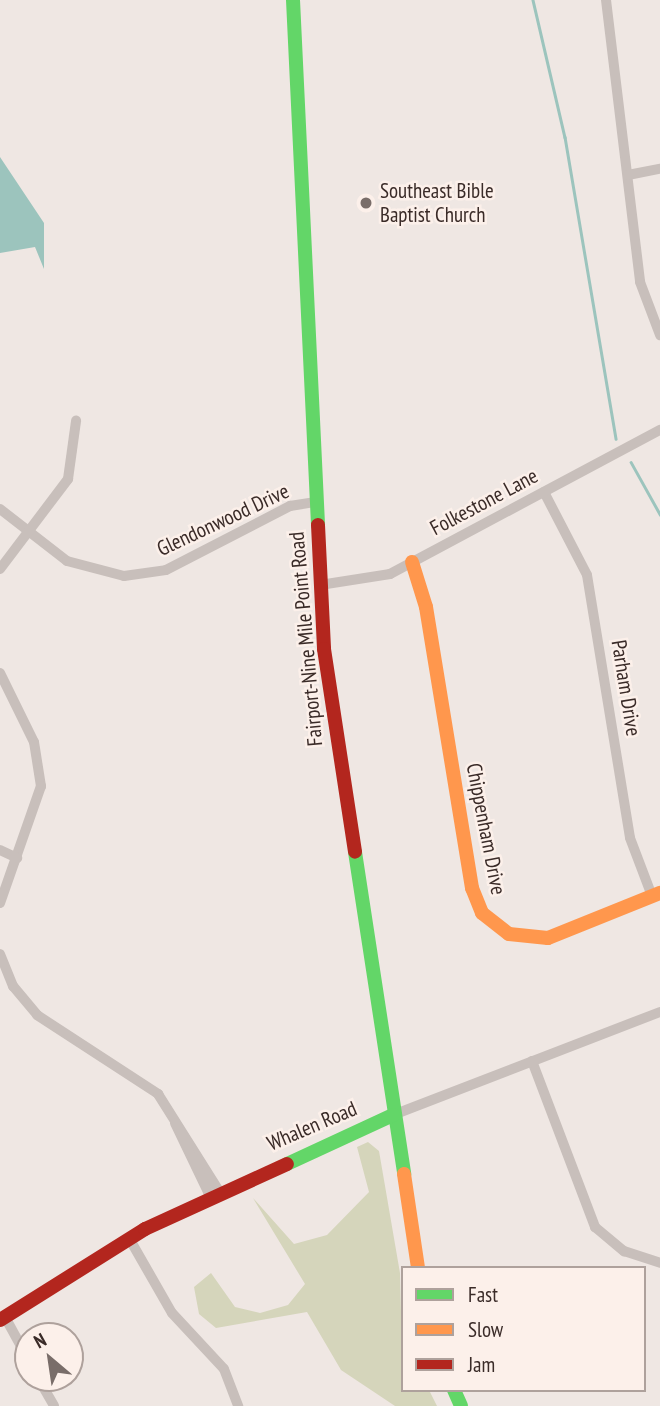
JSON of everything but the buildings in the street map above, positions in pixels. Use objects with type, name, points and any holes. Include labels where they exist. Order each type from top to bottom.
[{"type":"main road","name":"Fairport-Nine Mile Point Road","points":[[293,0],[320,585],[341,788],[418,1266]]},
{"type":"main road","name":"Chippenham Drive","points":[[412,562],[426,607],[472,888],[482,913],[509,934],[548,938],[656,894]]},
{"type":"main road","name":"Whalen Road","points":[[3,1318],[129,1238],[214,1194],[393,1115]]},
{"type":"street","points":[[606,0],[640,282],[660,335]]},
{"type":"street","points":[[628,175],[660,169]]},
{"type":"street","points":[[0,569],[75,464],[76,421]]},
{"type":"street","name":"Folkestone Lane","points":[[320,585],[373,580],[412,562],[660,430]]},
{"type":"street","name":"Parham Drive","points":[[544,492],[587,575],[630,838],[656,894]]},
{"type":"street","name":"Glendonwood Drive","points":[[0,509],[85,570],[146,575],[185,562],[290,506],[316,502]]},
{"type":"street","points":[[0,673],[34,742],[41,786],[0,902]]},
{"type":"street","points":[[0,850],[17,858]]},
{"type":"street","points":[[0,954],[13,986],[37,1015],[167,1104],[214,1194]]},
{"type":"street","name":"Whalen Road","points":[[393,1115],[660,1012]]},
{"type":"street","points":[[532,1062],[595,1227],[624,1251],[660,1263]]},
{"type":"street","points":[[129,1238],[172,1313],[224,1369],[238,1406]]},
{"type":"street","points":[[3,1318],[14,1336]]},
{"type":"green space","points":[[368,1142],[379,1151],[400,1273],[401,1392],[430,1392],[437,1406],[395,1406],[341,1370],[307,1312],[216,1328],[199,1314],[194,1287],[211,1273],[235,1307],[260,1313],[288,1305],[305,1284],[253,1198],[294,1244],[327,1235],[369,1192],[357,1147]]},
{"type":"water","points":[[0,157],[44,223],[44,269],[35,247],[0,253]]},
{"type":"waterway","points":[[533,0],[565,137],[616,439]]},
{"type":"waterway","points":[[631,462],[660,514]]},
{"type":"traffic: fast","points":[[293,0],[318,525]]},
{"type":"traffic: fast","points":[[355,852],[404,1174]]},
{"type":"traffic: fast","points":[[287,1164],[393,1115]]},
{"type":"traffic: fast","points":[[455,1392],[461,1406]]},
{"type":"traffic: slow","points":[[412,562],[426,607],[472,888],[482,913],[509,934],[548,938],[660,893]]},
{"type":"traffic: slow","points":[[404,1174],[418,1266]]},
{"type":"traffic: jam","points":[[318,525],[324,649],[355,852]]},
{"type":"traffic: jam","points":[[0,1320],[145,1229],[287,1164]]},
{"type":"place","name":"Southeast Bible Baptist Church","points":[[366,203]]}]
